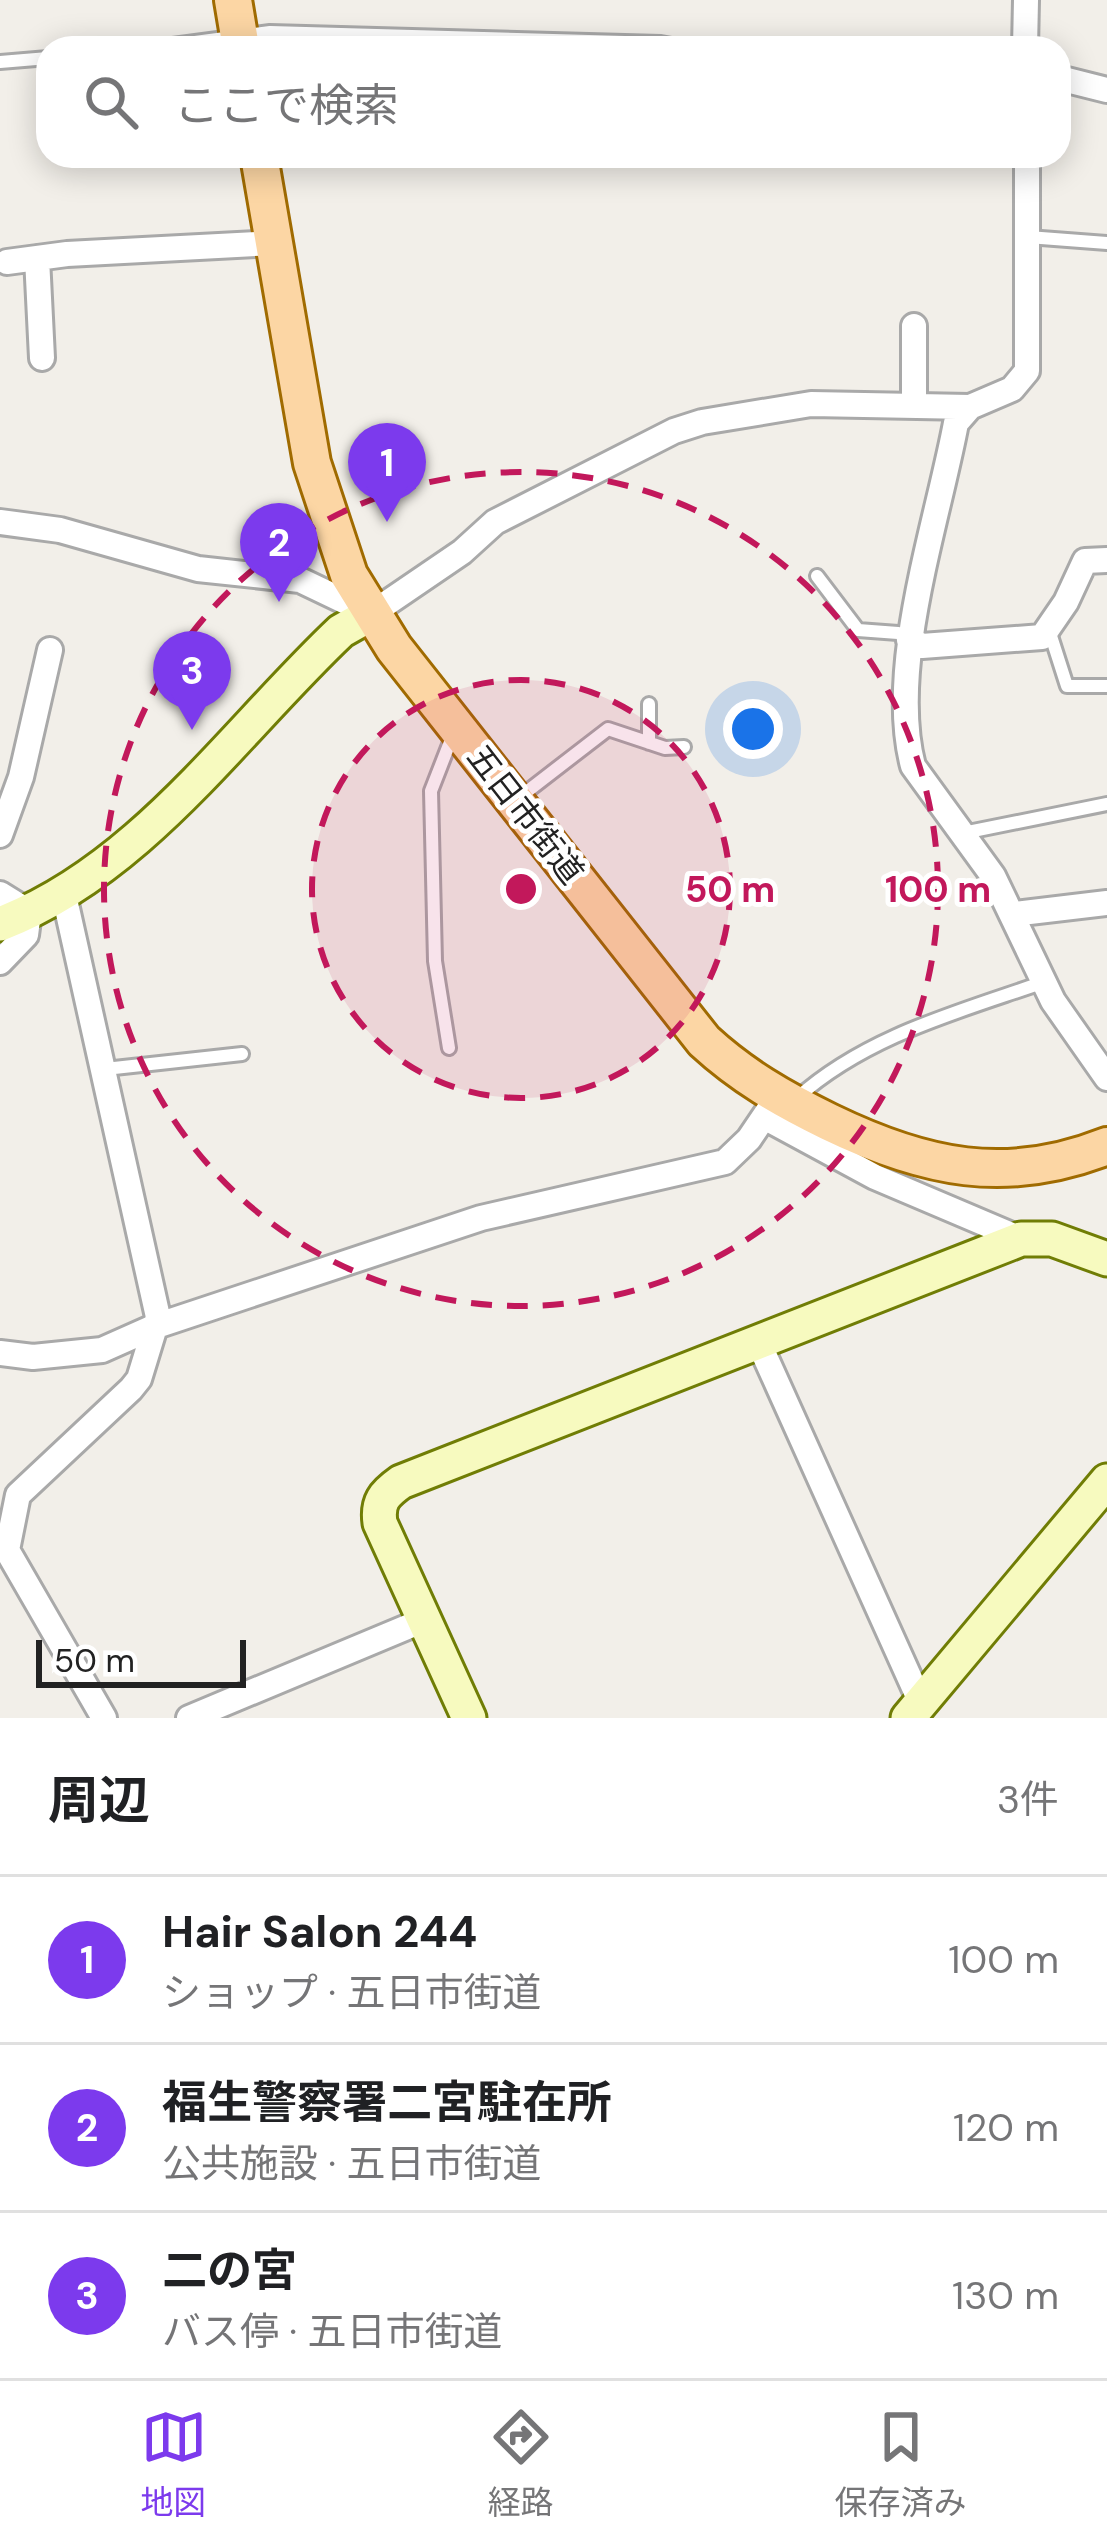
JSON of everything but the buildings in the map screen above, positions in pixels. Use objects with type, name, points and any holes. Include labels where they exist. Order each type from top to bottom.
[{"type":"main road","points":[[233,0],[239,36]]},
{"type":"main road","name":"五日市街道","points":[[261,168],[320,496],[349,575],[370,614],[704,1041],[778,1106],[893,1150],[966,1168],[1032,1167],[1107,1146]]},
{"type":"street","points":[[1025,36],[1026,0]]},
{"type":"street","points":[[1071,81],[1107,91]]},
{"type":"street","points":[[15,918],[64,895],[110,862],[341,631],[462,552],[495,522],[674,431],[702,422],[780,407],[970,407],[1012,389],[1027,371],[1027,168]]},
{"type":"street","points":[[7,262],[274,243]]},
{"type":"street","points":[[37,258],[42,358]]},
{"type":"street","points":[[914,326],[914,406]]},
{"type":"street","points":[[970,407],[956,424],[910,640],[905,717],[914,766],[1014,914],[1044,982],[1107,1078]]},
{"type":"street","points":[[0,522],[60,530],[198,569],[300,580],[370,614]]},
{"type":"street","points":[[910,640],[922,646],[1042,637],[1066,602],[1085,561],[1107,560]]},
{"type":"street","points":[[0,835],[21,777],[50,650]]},
{"type":"street","points":[[0,894],[26,935],[0,962]]},
{"type":"street","points":[[64,895],[158,1309],[157,1326],[131,1389],[18,1495],[8,1550],[104,1718]]},
{"type":"street","points":[[1014,914],[1107,903]]},
{"type":"street","points":[[0,1353],[68,1355],[102,1350],[157,1326],[482,1218],[725,1162],[778,1106],[874,1177],[1021,1239]]},
{"type":"street","points":[[469,1718],[380,1523],[377,1508],[385,1494],[401,1482],[1021,1239],[1052,1239],[1107,1259]]},
{"type":"street","points":[[758,1341],[914,1710],[1107,1481]]},
{"type":"street","points":[[189,1718],[424,1620]]},
{"type":"lane","points":[[259,36],[270,32],[417,36]]},
{"type":"lane","points":[[0,62],[36,59]]},
{"type":"lane","points":[[1028,236],[1107,243]]},
{"type":"lane","points":[[817,577],[859,630],[898,633],[910,640]]},
{"type":"lane","points":[[1042,637],[1051,636],[1067,686],[1107,686]]},
{"type":"lane","points":[[649,704],[649,743]]},
{"type":"lane","points":[[449,1048],[435,962],[431,791],[457,726]]},
{"type":"lane","points":[[515,800],[608,729],[665,748],[684,747]]},
{"type":"lane","points":[[963,833],[1107,804]]},
{"type":"lane","points":[[778,1106],[898,1033],[1044,982]]},
{"type":"lane","points":[[106,1069],[242,1054]]},
{"type":"place","name":"Hair Salon 244","points":[[387,522]]},
{"type":"place","name":"福生警察署二宮駐在所","points":[[279,602]]},
{"type":"place","name":"二の宮","points":[[192,730]]}]
